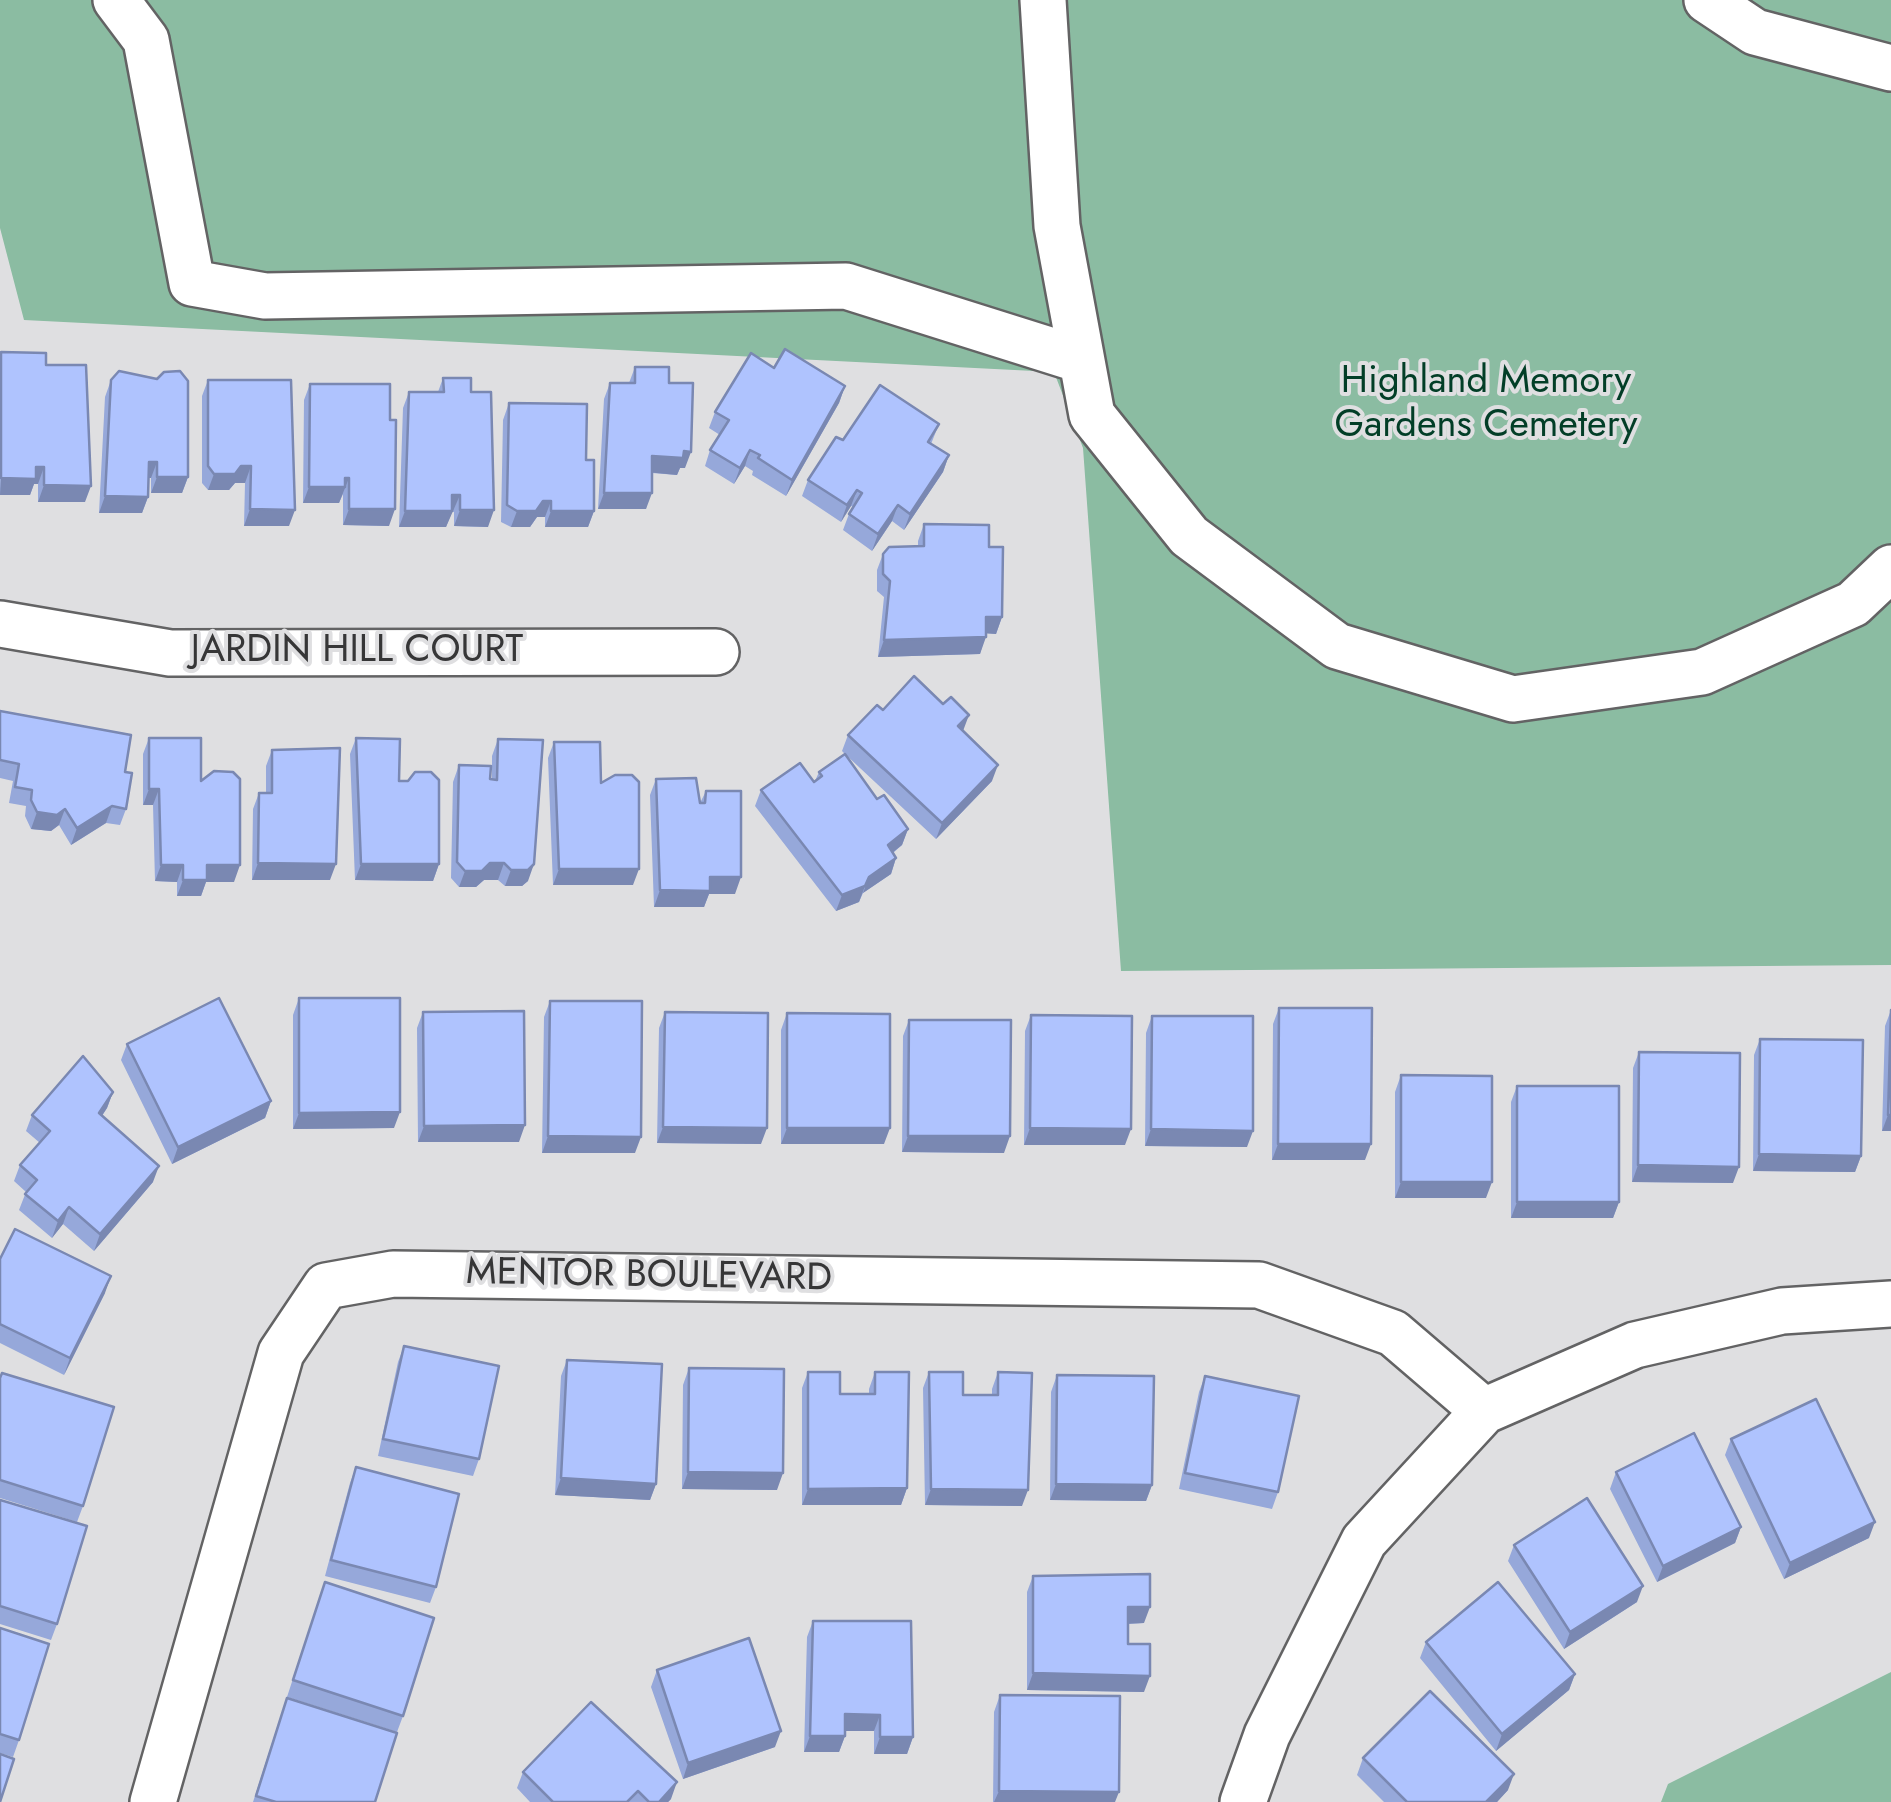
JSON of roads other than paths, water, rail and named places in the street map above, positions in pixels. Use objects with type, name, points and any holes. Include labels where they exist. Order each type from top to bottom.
[{"type":"street","points":[[116,0],[146,40],[192,283],[266,296],[846,286],[1081,360]]},
{"type":"street","points":[[1044,0],[1057,226],[1092,415],[1190,536],[1337,646],[1514,699],[1702,672],[1854,604],[1891,568]]},
{"type":"street","points":[[1707,0],[1754,32],[1891,68]]},
{"type":"street","name":"JARDIN HILL COURT","points":[[0,624],[170,652],[716,652]]},
{"type":"street","name":"MENTOR BOULEVARD","points":[[153,1802],[281,1353],[326,1286],[393,1274],[1259,1285],[1393,1334],[1484,1411]]},
{"type":"street","points":[[1243,1802],[1267,1736],[1364,1541],[1484,1411],[1636,1346],[1782,1310],[1891,1304]]},
{"type":"park label","name":"Highland Memory Gardens Cemetery","points":[[1486,404]]}]
